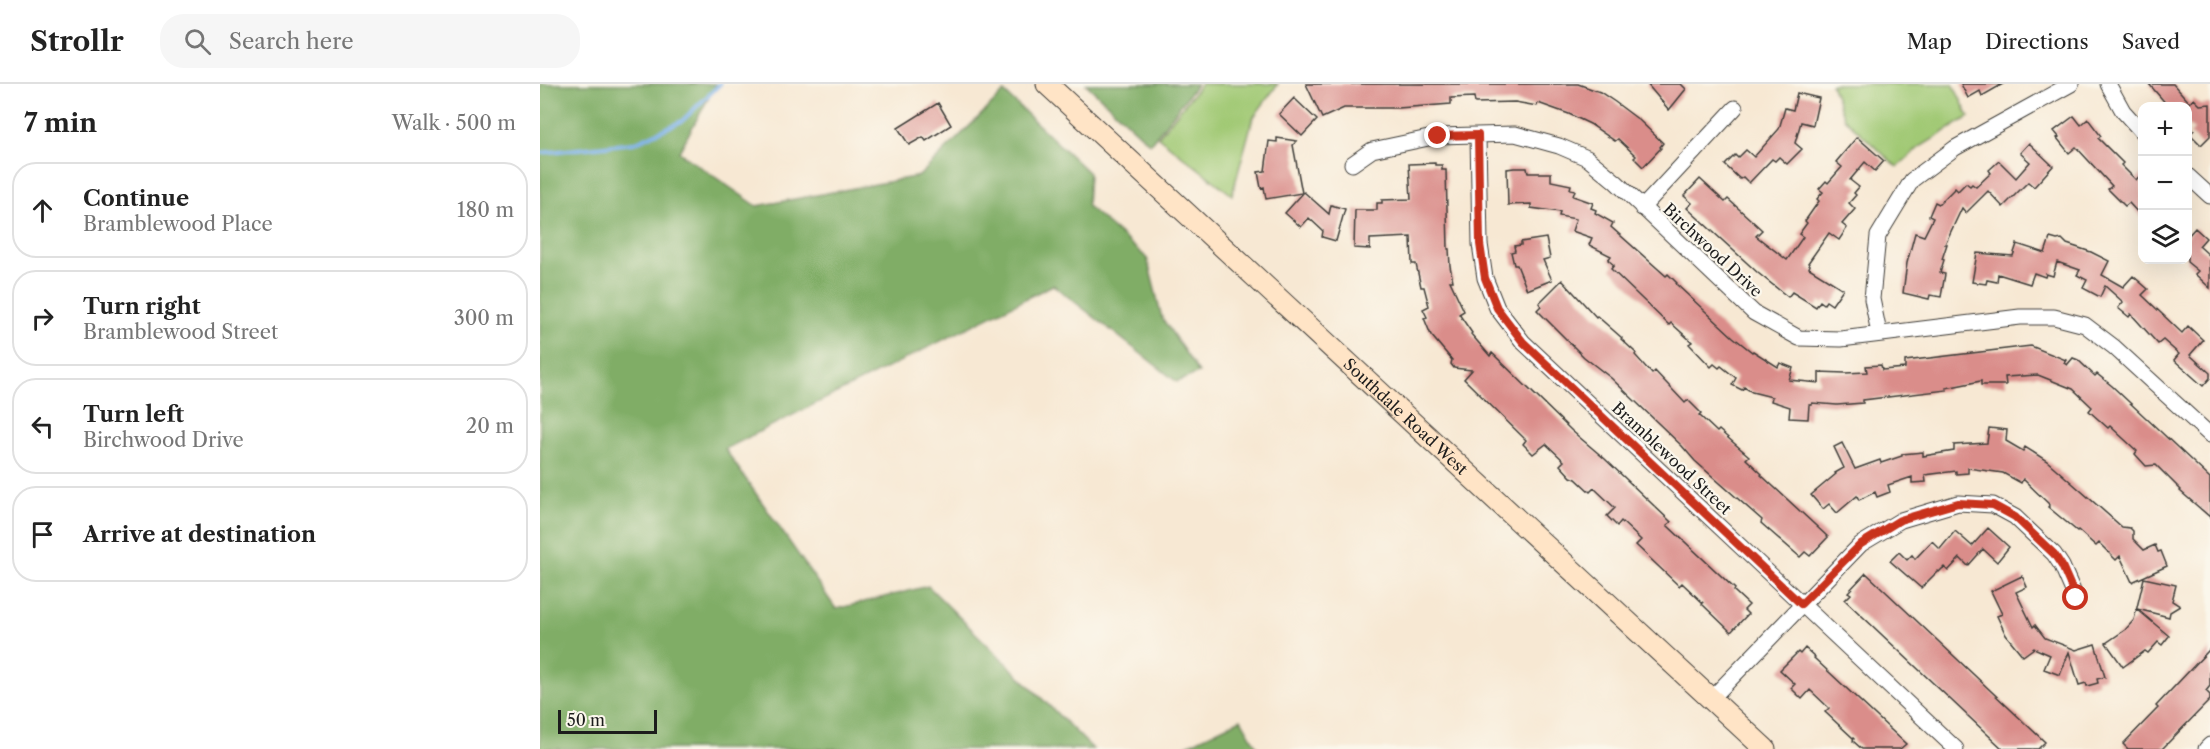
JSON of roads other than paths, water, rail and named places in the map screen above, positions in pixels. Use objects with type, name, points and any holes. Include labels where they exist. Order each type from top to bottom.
[{"type":"main road","name":"Southdale Road West","points":[[1047,84],[1766,749]]},
{"type":"street","points":[[1879,333],[1872,299],[1878,236],[1912,180],[1955,147],[2071,84]]},
{"type":"street","points":[[2108,84],[2123,111],[2138,128]]},
{"type":"street","points":[[1642,208],[1735,108]]},
{"type":"street","name":"Birchwood Drive","points":[[1352,164],[1372,150],[1438,136],[1515,134],[1559,146],[1587,159],[1754,313],[1799,338],[1841,339],[2020,317],[2054,317],[2085,326],[2114,347],[2210,435]]},
{"type":"street","name":"Bramblewood Street","points":[[1478,135],[1480,244],[1485,278],[1497,308],[1523,342],[1956,749]]},
{"type":"street","points":[[2192,180],[2210,196]]},
{"type":"street","points":[[1711,699],[1861,544],[1900,520],[1958,503],[1993,505],[2015,517],[2054,554],[2076,598]]},
{"type":"street","points":[[2206,749],[2210,745]]},
{"type":"waterway","points":[[540,153],[634,143],[682,121],[720,84]]}]
